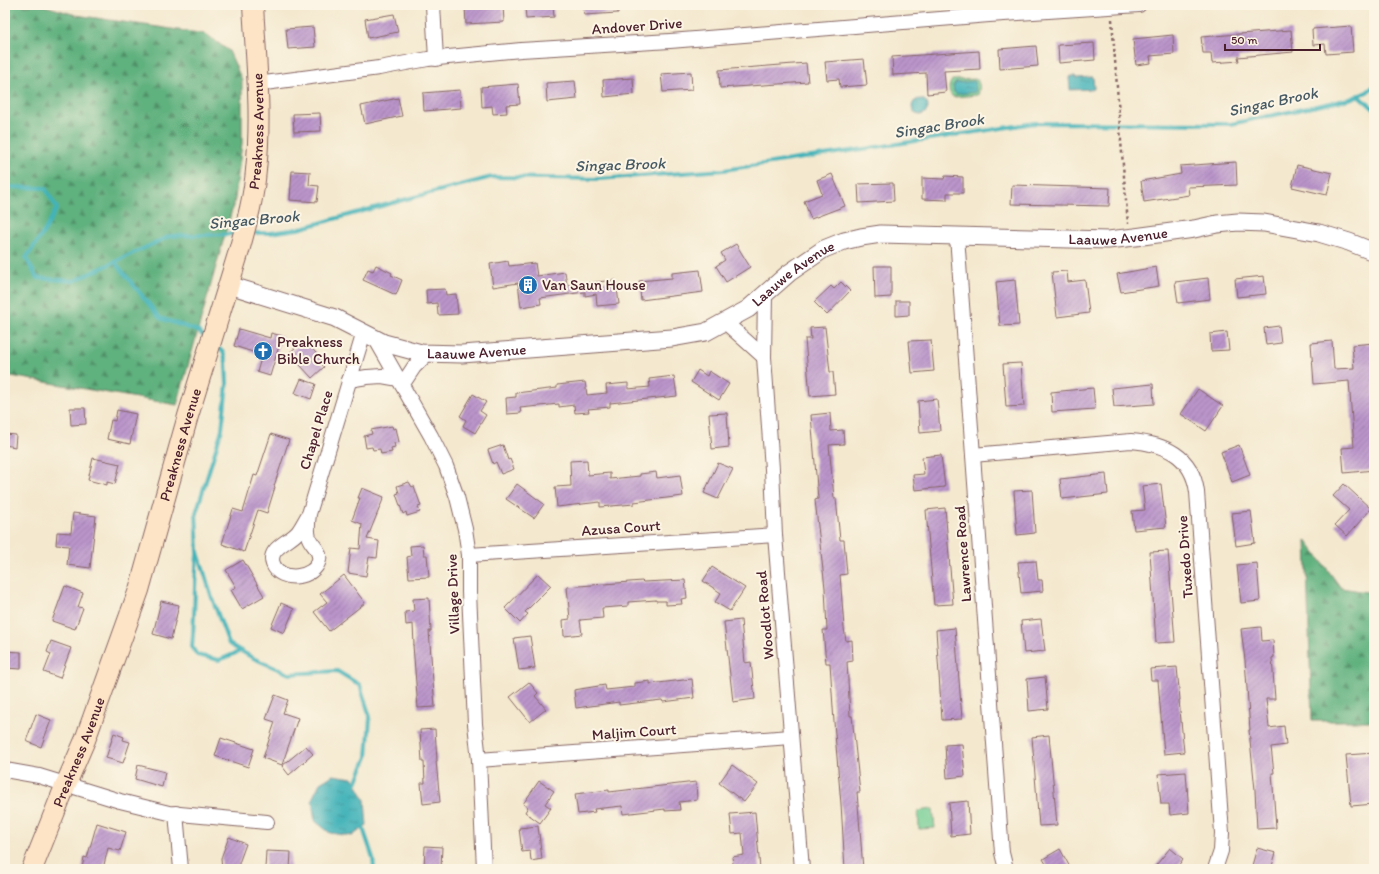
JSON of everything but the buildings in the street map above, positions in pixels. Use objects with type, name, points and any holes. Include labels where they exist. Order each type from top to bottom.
[{"type":"main road","name":"Preakness Avenue","points":[[32,869],[85,740],[139,590],[188,416],[244,234],[256,170],[259,109],[253,5]]},
{"type":"street","points":[[433,5],[436,59]]},
{"type":"street","name":"Andover Drive","points":[[257,84],[436,59],[521,50],[670,41],[1080,7],[1139,5]]},
{"type":"street","name":"Laauwe Avenue","points":[[229,284],[334,318],[384,343],[404,349],[428,353],[462,354],[672,338],[706,332],[748,309],[789,273],[824,249],[861,237],[881,234],[1108,240],[1238,222],[1264,223],[1320,233],[1374,252]]},
{"type":"street","name":"Lawrence Road","points":[[957,236],[1002,853],[1006,869]]},
{"type":"street","name":"Woodlot Road","points":[[765,295],[764,357],[775,535],[802,869]]},
{"type":"street","points":[[725,322],[764,357]]},
{"type":"street","name":"Chapel Place","points":[[308,514],[349,380],[370,335]]},
{"type":"street","name":"Village Drive","points":[[370,335],[401,382],[446,466],[457,497],[465,529],[470,555],[469,592],[484,869]]},
{"type":"street","points":[[349,380],[382,376],[401,382],[428,353]]},
{"type":"street","name":"Tuxedo Drive","points":[[973,455],[1131,441],[1147,443],[1174,453],[1190,469],[1195,480],[1197,492],[1222,833],[1221,851],[1215,869]]},
{"type":"street","name":"Azusa Court","points":[[470,555],[775,535]]},
{"type":"street","name":"Maljim Court","points":[[479,760],[791,737]]},
{"type":"street","points":[[5,770],[39,776],[120,801],[176,813],[267,822]]},
{"type":"street","points":[[176,813],[181,869]]},
{"type":"path","points":[[1112,15],[1121,141],[1130,228]]},
{"type":"green space","points":[[5,5],[42,5],[76,15],[206,34],[229,51],[242,80],[242,143],[235,199],[177,405],[5,375]]},
{"type":"green space","points":[[977,79],[979,83],[978,95],[953,97],[949,91],[952,80]]},
{"type":"green space","points":[[1306,540],[1341,588],[1374,593],[1374,721],[1312,721]]},
{"type":"green space","points":[[933,809],[935,828],[919,829],[918,811]]},
{"type":"water","points":[[1071,76],[1075,76],[1076,78],[1093,77],[1094,89],[1070,90],[1069,78],[1071,78]]},
{"type":"water","points":[[975,81],[976,92],[956,94],[954,92],[953,85],[955,85],[955,83]]},
{"type":"water","points":[[920,99],[926,101],[928,107],[926,113],[920,115],[914,113],[912,107],[914,101]]},
{"type":"water","points":[[333,775],[353,778],[365,800],[367,825],[352,836],[330,833],[315,821],[312,799],[320,783]]},
{"type":"waterway","name":"Singac Brook","points":[[249,233],[270,233],[298,229],[492,177],[598,179],[724,170],[1035,123],[1231,124],[1350,99],[1367,92],[1374,86]]},
{"type":"waterway","name":"Singac Brook","points":[[1358,95],[1374,109]]},
{"type":"waterway","name":"Singac Brook","points":[[5,187],[45,188],[57,208],[44,232],[26,258],[37,278],[74,281],[170,236],[238,234]]},
{"type":"waterway","points":[[115,262],[160,318],[198,331],[206,338]]},
{"type":"waterway","points":[[216,346],[223,352],[226,362],[227,384],[222,429],[196,513],[198,552],[212,598],[229,644],[253,658],[289,674],[337,671],[360,685],[370,717],[367,757],[356,783]]},
{"type":"waterway","points":[[197,555],[192,647],[197,655],[219,660],[241,651]]},
{"type":"waterway","points":[[363,828],[373,858],[374,869]]},
{"type":"place","name":"Van Saun House","points":[[528,285]]},
{"type":"place","name":"Preakness Bible Church","points":[[263,351]]}]
